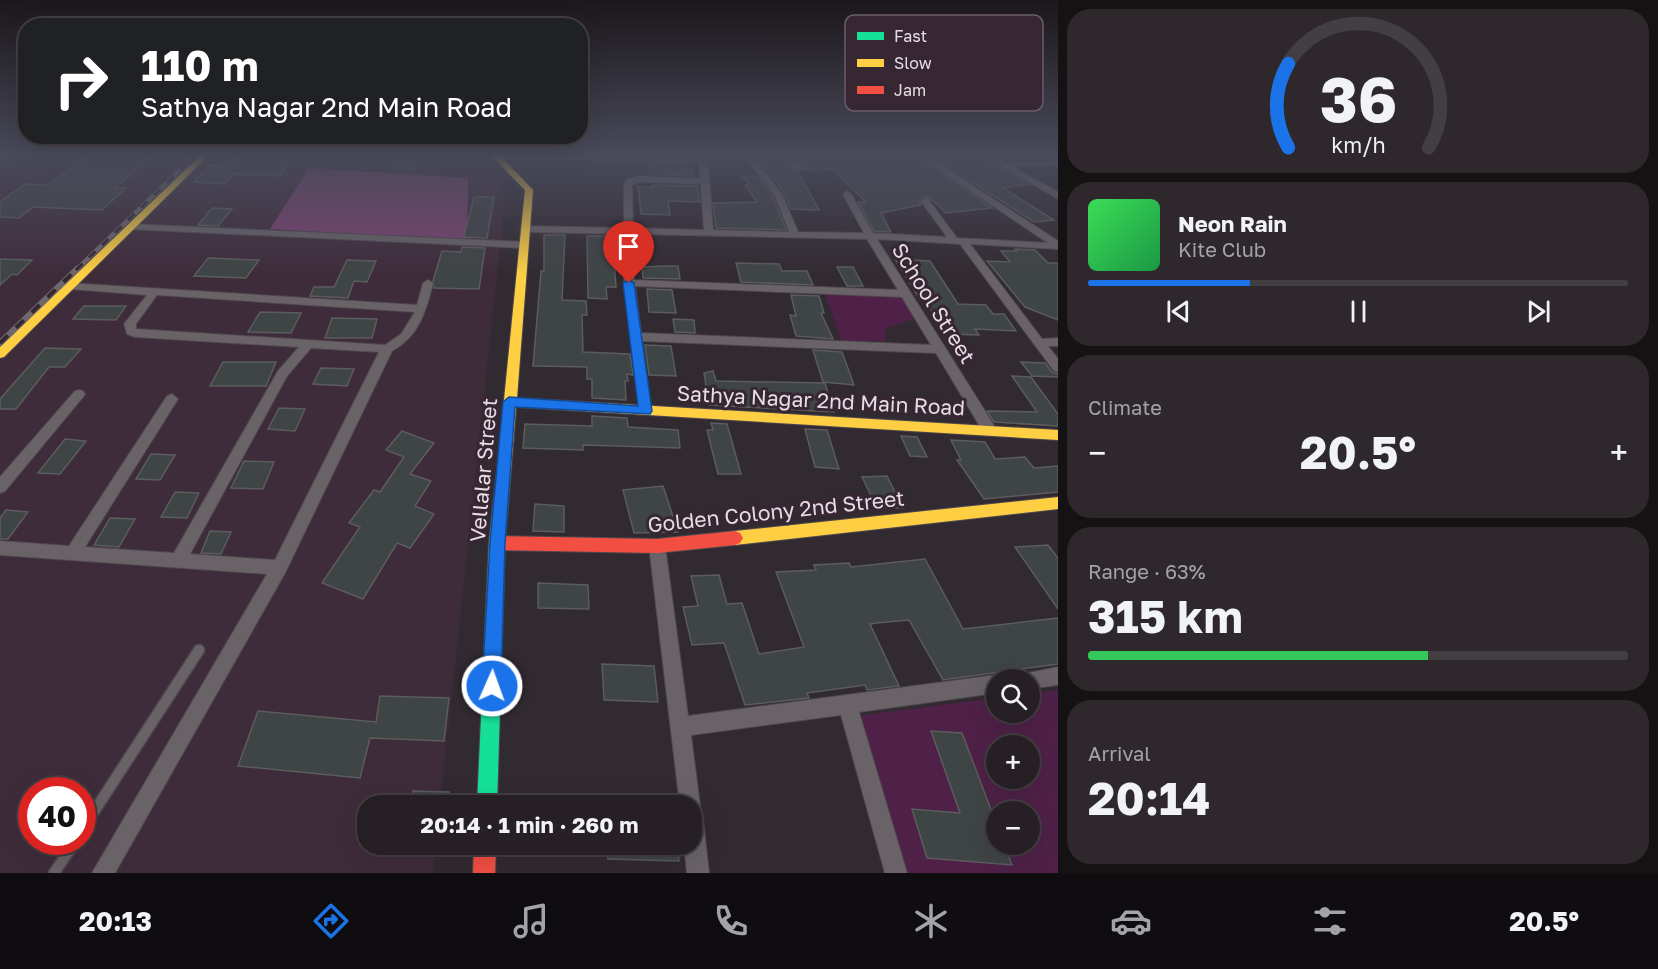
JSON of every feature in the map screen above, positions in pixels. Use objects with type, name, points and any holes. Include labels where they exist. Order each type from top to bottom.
[{"type":"street","points":[[0,354],[165,194]]},
{"type":"street","name":"Vellalar Street","points":[[487,795],[497,543],[529,194]]},
{"type":"street","points":[[629,194],[629,283],[645,411]]},
{"type":"street","points":[[705,194],[709,233]]},
{"type":"street","points":[[777,194],[795,235]]},
{"type":"street","name":"School Street","points":[[847,194],[870,236],[990,431]]},
{"type":"street","points":[[979,194],[1058,246]]},
{"type":"street","points":[[925,201],[1058,368]]},
{"type":"street","points":[[130,227],[524,245]]},
{"type":"street","points":[[525,229],[870,236],[1058,246]]},
{"type":"street","points":[[154,292],[130,324],[131,331],[387,349],[402,342],[413,330],[428,283]]},
{"type":"street","points":[[629,283],[906,294]]},
{"type":"street","points":[[69,286],[421,309]]},
{"type":"street","points":[[637,337],[941,349]]},
{"type":"street","points":[[1039,343],[1058,342]]},
{"type":"street","points":[[178,561],[282,375],[308,344]]},
{"type":"street","points":[[103,873],[279,568],[387,349]]},
{"type":"street","points":[[0,487],[79,394]]},
{"type":"street","points":[[73,553],[172,399]]},
{"type":"street","name":"Sathya Nagar 2nd Main Road","points":[[509,402],[1058,435]]},
{"type":"street","name":"Golden Colony 2nd Street","points":[[497,543],[657,546],[1058,503]]},
{"type":"street","points":[[657,546],[689,795]]},
{"type":"street","points":[[0,548],[279,568]]},
{"type":"street","points":[[1040,678],[1058,676]]},
{"type":"street","points":[[680,727],[986,685]]},
{"type":"street","points":[[847,704],[896,873]]},
{"type":"street","points":[[484,873],[485,855]]},
{"type":"street","points":[[696,855],[698,873]]},
{"type":"lane","points":[[96,808],[199,650]]},
{"type":"lane","points":[[54,873],[66,855]]},
{"type":"shaded area","points":[[0,194],[503,194],[505,200],[441,795],[357,795],[357,855],[435,855],[433,873],[0,873]]},
{"type":"shaded area","points":[[293,194],[468,194],[467,241],[270,229]]},
{"type":"shaded area","points":[[825,294],[904,298],[916,318],[885,329],[886,342],[871,340],[867,343],[842,342]]},
{"type":"shaded area","points":[[1058,690],[1058,873],[892,873],[856,716],[986,699],[986,723],[1040,723],[1040,692]]},
{"type":"building","points":[[11,194],[120,194],[102,210],[33,207],[19,218],[0,217],[0,202]]},
{"type":"building","points":[[639,194],[698,194],[700,202],[668,201],[670,215],[641,214]]},
{"type":"building","points":[[751,194],[771,194],[786,230],[716,228],[713,203],[757,202]]},
{"type":"building","points":[[810,194],[819,210],[791,209],[785,195]]},
{"type":"building","points":[[857,194],[971,194],[992,208],[946,213],[930,198],[924,196],[919,201],[921,205],[881,213],[891,232],[874,231],[858,202],[866,202]]},
{"type":"building","points":[[990,194],[1012,194],[1054,220],[1034,222]]},
{"type":"building","points":[[474,197],[494,197],[487,238],[464,237]]},
{"type":"building","points":[[212,208],[232,209],[218,226],[198,225]]},
{"type":"building","points":[[544,235],[565,235],[562,300],[586,301],[587,315],[582,315],[583,352],[630,354],[633,375],[627,374],[628,381],[625,381],[626,400],[592,398],[592,379],[587,379],[587,367],[533,366],[541,271],[544,271]]},
{"type":"building","points":[[587,236],[622,236],[622,259],[614,259],[616,287],[606,287],[607,299],[588,298]]},
{"type":"building","points":[[462,247],[485,248],[479,289],[434,288],[433,281],[442,251],[461,252]]},
{"type":"building","points":[[1015,249],[1035,250],[1048,263],[1058,263],[1058,320],[1025,307],[987,261],[1010,262],[1001,251],[1017,251]]},
{"type":"building","points":[[208,258],[259,260],[246,278],[194,276]]},
{"type":"building","points":[[0,259],[32,260],[17,275],[12,274],[0,285]]},
{"type":"building","points":[[895,259],[930,261],[958,304],[986,305],[993,314],[1004,314],[1016,331],[975,329],[979,335],[946,334],[925,300],[920,300]]},
{"type":"building","points":[[347,260],[376,261],[367,282],[354,281],[348,298],[310,296],[314,287],[334,287]]},
{"type":"building","points":[[736,263],[779,264],[782,271],[807,271],[813,285],[741,282]]},
{"type":"building","points":[[678,266],[680,279],[643,278],[642,267]]},
{"type":"building","points":[[837,267],[853,267],[863,286],[847,286]]},
{"type":"building","points":[[647,289],[672,290],[676,313],[649,312]]},
{"type":"building","points":[[791,295],[819,296],[824,313],[821,313],[833,339],[796,336],[790,315],[796,316]]},
{"type":"building","points":[[84,306],[126,306],[116,320],[73,319]]},
{"type":"building","points":[[260,312],[301,313],[291,333],[248,332]]},
{"type":"building","points":[[332,318],[377,319],[372,338],[325,338]]},
{"type":"building","points":[[673,319],[694,320],[695,333],[675,332]]},
{"type":"building","points":[[645,345],[671,346],[676,376],[649,375]]},
{"type":"building","points":[[45,348],[81,349],[65,367],[49,367],[16,409],[0,409],[0,399]]},
{"type":"building","points":[[813,350],[842,352],[854,385],[823,382]]},
{"type":"building","points":[[223,362],[276,362],[266,386],[210,386]]},
{"type":"building","points":[[1021,362],[1045,363],[1052,372],[1058,374],[1058,377],[1032,376]]},
{"type":"building","points":[[321,368],[354,369],[347,386],[313,384]]},
{"type":"building","points":[[713,371],[716,381],[825,383],[834,412],[709,405],[704,373]]},
{"type":"building","points":[[1012,376],[1031,377],[1058,414],[1058,426],[994,422],[987,411],[1037,412]]},
{"type":"building","points":[[279,408],[305,409],[295,431],[268,429]]},
{"type":"building","points":[[592,416],[627,418],[628,427],[678,430],[680,448],[583,445],[583,450],[523,448],[525,424],[592,426]]},
{"type":"building","points":[[711,423],[727,424],[741,474],[718,474],[707,430],[713,430]]},
{"type":"building","points":[[805,429],[827,430],[839,469],[815,467]]},
{"type":"building","points":[[402,431],[434,443],[410,474],[431,481],[415,506],[434,514],[410,548],[397,543],[363,599],[322,583],[360,527],[349,523],[374,490],[380,492],[404,457],[386,450]]},
{"type":"building","points":[[901,436],[917,437],[927,457],[910,456]]},
{"type":"building","points":[[65,439],[86,441],[60,474],[38,473]]},
{"type":"building","points":[[951,440],[985,442],[995,459],[1025,457],[1034,468],[1058,466],[1058,492],[984,499],[957,460],[961,460]]},
{"type":"building","points":[[151,454],[175,455],[160,480],[136,479]]},
{"type":"building","points":[[244,461],[274,462],[263,489],[231,488]]},
{"type":"building","points":[[887,476],[903,508],[877,508],[862,477]]},
{"type":"building","points":[[663,486],[678,532],[634,533],[623,490]]},
{"type":"building","points":[[175,492],[199,493],[187,518],[161,517]]},
{"type":"building","points":[[535,504],[564,506],[564,532],[533,531]]},
{"type":"building","points":[[6,510],[28,512],[8,539],[0,539],[0,518]]},
{"type":"building","points":[[110,518],[135,519],[119,547],[94,545]]},
{"type":"building","points":[[210,531],[231,532],[221,554],[201,553]]},
{"type":"building","points":[[1048,545],[1058,558],[1058,609],[1015,547]]},
{"type":"building","points":[[925,559],[963,629],[1058,618],[1058,664],[1022,669],[986,669],[986,674],[943,680],[909,620],[877,623],[870,624],[899,686],[867,690],[865,685],[807,693],[809,698],[745,705],[724,643],[692,645],[683,607],[698,606],[691,576],[719,575],[727,604],[742,603],[759,654],[804,647],[776,572],[816,570],[814,565],[849,563],[851,567]]},
{"type":"building","points":[[538,583],[588,585],[589,609],[538,608]]},
{"type":"building","points":[[602,664],[654,666],[658,702],[604,700]]},
{"type":"building","points":[[380,696],[449,698],[444,741],[370,738],[360,778],[238,766],[258,711],[376,722]]},
{"type":"building","points":[[931,731],[962,733],[988,801],[986,855],[1008,855],[1012,865],[927,858],[912,809],[960,813]]},
{"type":"building","points":[[413,791],[449,792],[449,795],[412,795]]},
{"type":"building","points":[[608,855],[678,855],[679,861],[608,859]]},
{"type":"railway","points":[[76,270],[156,194]]},
{"type":"railway","points":[[0,343],[77,269]]},
{"type":"traffic: fast","points":[[487,795],[497,543],[504,470]]},
{"type":"traffic: slow","points":[[0,354],[165,194]]},
{"type":"traffic: slow","points":[[504,470],[529,194]]},
{"type":"traffic: slow","points":[[509,402],[1058,435]]},
{"type":"traffic: slow","points":[[735,538],[1058,503]]},
{"type":"traffic: jam","points":[[497,543],[657,546],[735,538]]},
{"type":"traffic: jam","points":[[484,873],[485,855]]},
{"type":"route","points":[[492,686],[497,543],[509,402],[645,411],[629,283]]}]
